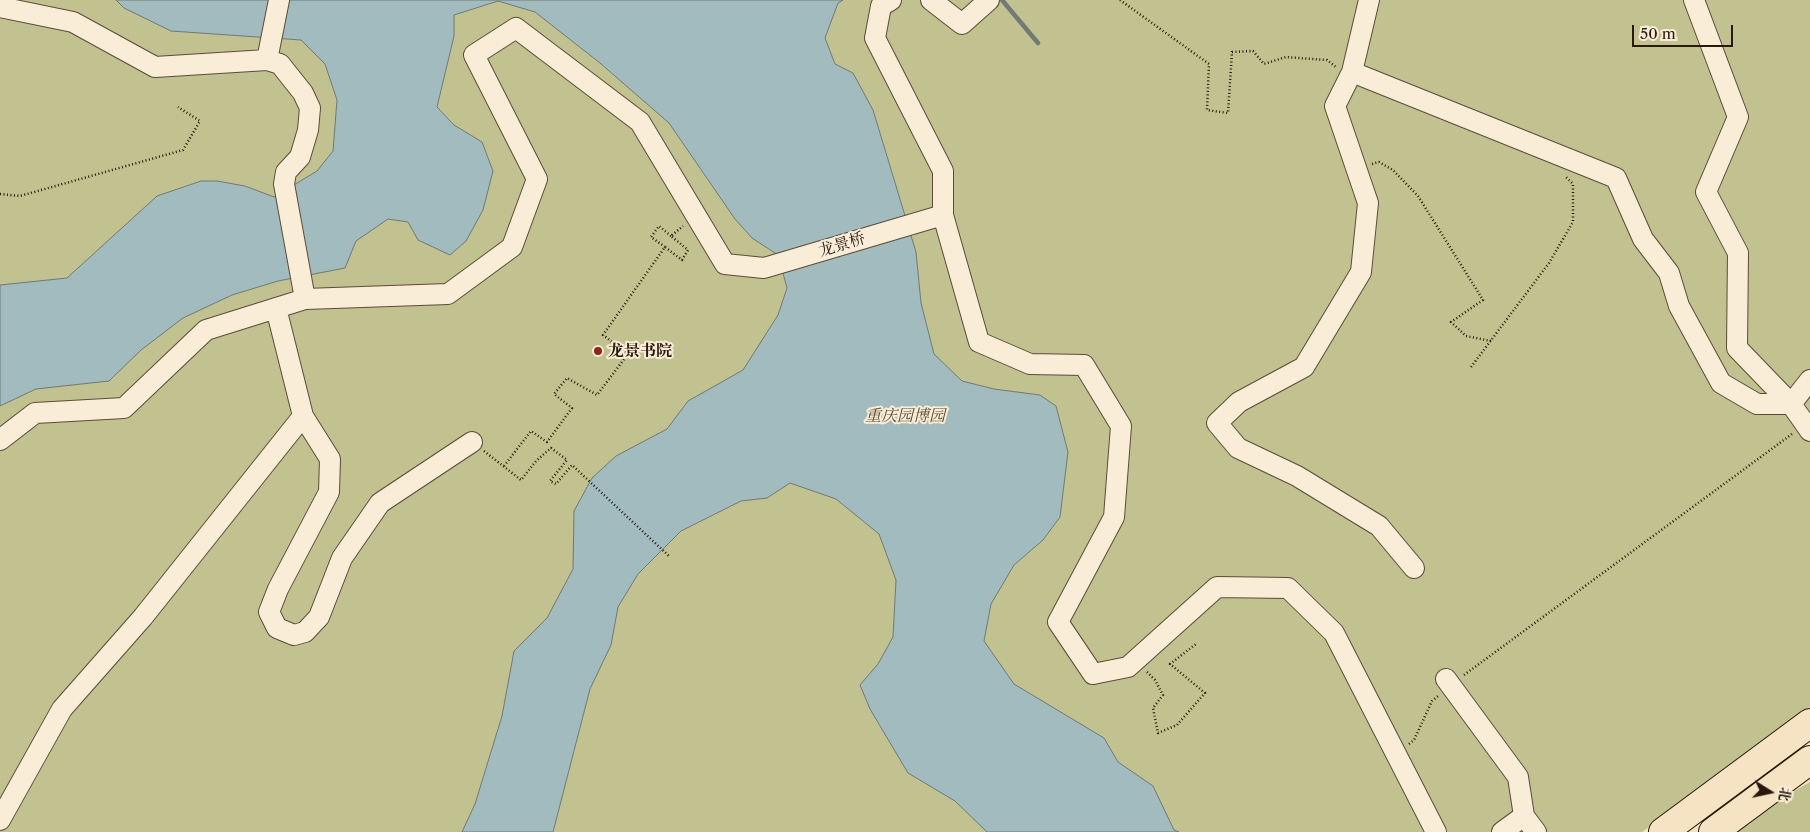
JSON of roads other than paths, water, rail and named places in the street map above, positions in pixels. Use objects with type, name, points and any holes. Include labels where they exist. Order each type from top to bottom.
[{"type":"highway","points":[[1663,832],[1810,723]]},
{"type":"highway","points":[[1713,832],[1810,760]]},
{"type":"lane","points":[[269,53],[279,0]]},
{"type":"lane","points":[[931,0],[962,24],[984,4]]},
{"type":"lane","points":[[1369,0],[1350,75],[1335,106],[1368,203],[1362,272],[1304,367],[1238,402],[1216,423],[1238,448],[1297,476],[1379,526],[1414,568]]},
{"type":"lane","points":[[1694,0],[1738,117],[1706,192],[1738,252],[1737,348],[1791,404],[1808,428]]},
{"type":"lane","points":[[883,2],[875,38],[943,171],[942,215],[979,342],[1030,364],[1084,365],[1121,426],[1114,517],[1058,622],[1093,674],[1128,667],[1217,587],[1288,588],[1334,633],[1436,832]]},
{"type":"lane","points":[[0,7],[73,22],[155,67],[269,53]]},
{"type":"lane","name":"龙景桥","points":[[304,290],[448,294],[512,247],[538,179],[474,55],[516,28],[640,122],[725,264],[764,268],[942,215]]},
{"type":"lane","points":[[0,440],[35,412],[124,408],[206,330],[276,308],[304,290],[284,184],[286,172],[300,157],[308,130],[310,108],[303,93],[269,53]]},
{"type":"lane","points":[[1350,75],[1616,178],[1643,239],[1670,273],[1679,306],[1721,383],[1757,404],[1791,404]]},
{"type":"lane","points":[[276,308],[303,416],[330,459],[329,492],[278,590],[270,612],[276,628],[294,634],[305,632],[319,617],[342,558],[380,504],[472,442]]},
{"type":"lane","points":[[1791,404],[1810,380]]},
{"type":"lane","points":[[0,820],[62,709],[144,617],[303,416]]},
{"type":"lane","points":[[1448,682],[1518,777],[1524,816],[1536,832]]},
{"type":"lane","points":[[1502,832],[1524,816]]},
{"type":"water","points":[[116,0],[843,0],[838,3],[825,38],[835,64],[853,73],[873,110],[916,252],[921,303],[934,354],[962,381],[994,389],[1040,395],[1056,406],[1068,452],[1060,517],[1043,540],[1014,565],[991,604],[984,641],[1014,684],[1104,738],[1118,762],[1153,786],[1174,830],[1179,832],[987,832],[955,801],[908,773],[870,709],[860,685],[878,664],[893,637],[896,580],[879,534],[836,499],[790,483],[767,498],[741,501],[681,531],[638,574],[618,607],[611,645],[590,689],[553,832],[462,832],[475,804],[502,716],[514,651],[547,618],[573,569],[574,511],[592,478],[616,456],[667,429],[688,401],[743,370],[778,315],[787,288],[778,255],[752,238],[735,219],[669,123],[600,63],[535,12],[498,1],[454,15],[454,36],[437,107],[454,125],[482,142],[493,171],[483,210],[466,241],[450,255],[418,240],[408,222],[388,219],[356,241],[345,268],[278,281],[232,295],[183,318],[141,350],[109,381],[36,389],[0,406],[0,285],[67,278],[157,196],[201,181],[217,181],[245,186],[274,197],[317,171],[333,151],[337,100],[325,64],[301,40],[171,31],[124,8]]},
{"type":"waterway","points":[[1002,0],[1038,43]]},
{"type":"place","name":"龙景书院","points":[[598,351]]},
{"type":"park label","name":"重庆园博园","points":[[905,416]]}]
